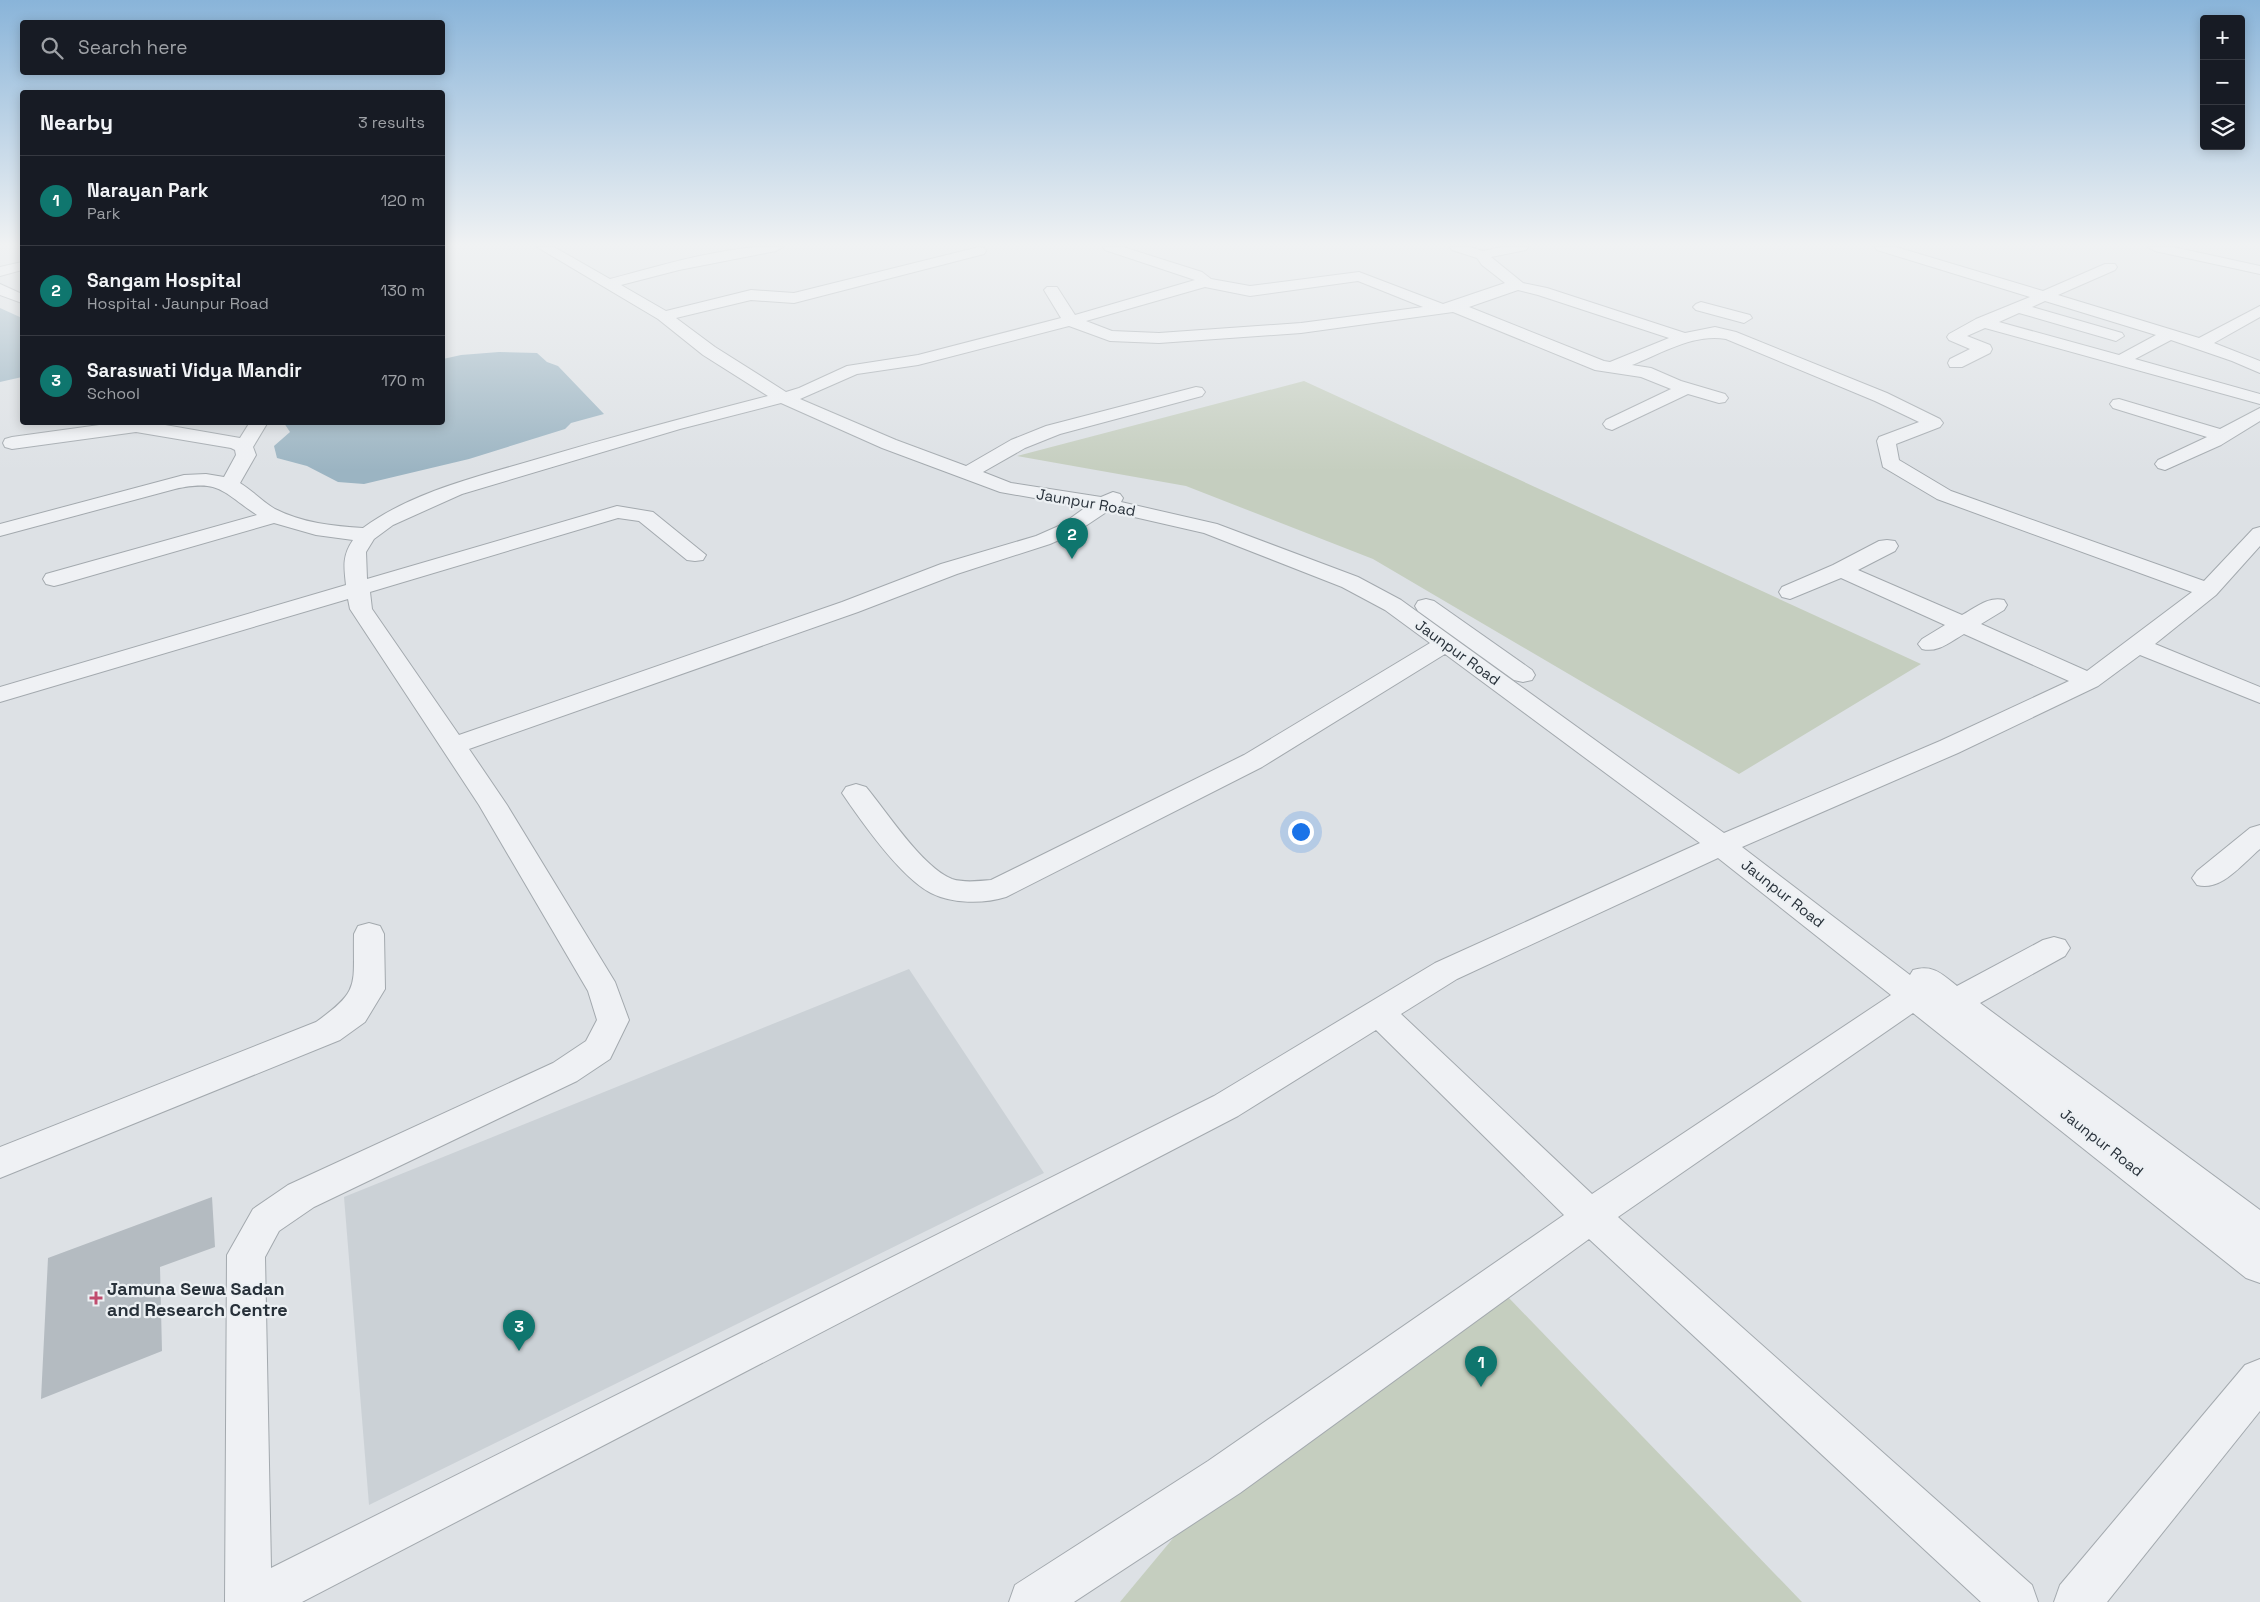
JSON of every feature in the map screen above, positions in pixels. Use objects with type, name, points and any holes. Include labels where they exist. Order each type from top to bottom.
[{"type":"street","name":"Jaunpur Road","points":[[671,322],[709,351],[784,398],[889,444],[1017,490],[1109,500],[1210,528],[1302,561],[1350,582],[1393,606],[1729,841],[1934,994],[2260,1266]]},
{"type":"street","points":[[248,1602],[246,1255],[266,1220],[302,1196],[565,1072],[598,1050],[613,1020],[604,990],[492,805],[360,609],[354,564],[355,552],[367,535],[386,521],[455,490],[674,425],[784,398],[819,386],[852,370],[918,360],[1068,322]]},
{"type":"street","points":[[1073,322],[1117,337],[1194,337],[1301,328],[1347,322]]},
{"type":"street","points":[[1485,322],[1610,368],[1645,372],[1719,398]]},
{"type":"street","points":[[1635,322],[1684,338]]},
{"type":"street","points":[[1610,368],[1684,338],[1715,332],[1736,322]]},
{"type":"street","points":[[1956,363],[1984,349],[1955,337],[1982,322],[2259,400],[2223,436],[2165,464]]},
{"type":"street","points":[[2068,322],[2147,344]]},
{"type":"street","points":[[2132,322],[2238,357],[2260,368]]},
{"type":"street","points":[[2201,344],[2241,322]]},
{"type":"street","points":[[1715,332],[1740,338],[1881,397],[1934,423],[1886,441],[1890,463],[1944,495],[2208,590]]},
{"type":"street","points":[[2121,361],[2168,333]]},
{"type":"street","points":[[1612,424],[1681,392],[1685,389],[1681,386]]},
{"type":"street","points":[[974,474],[1018,444],[1053,430],[1196,392]]},
{"type":"street","points":[[2119,404],[2223,436]]},
{"type":"street","points":[[230,484],[246,455],[244,447],[256,425]]},
{"type":"street","points":[[12,443],[136,426],[236,443],[244,447]]},
{"type":"street","points":[[0,530],[178,484],[200,480],[217,480],[230,484],[266,512],[276,516],[320,531],[367,535]]},
{"type":"street","points":[[453,746],[850,607],[949,569],[1043,540],[1068,529],[1109,500],[1201,514],[1273,537],[1319,554],[1431,609],[1480,643],[1729,841]]},
{"type":"street","points":[[0,695],[617,512],[634,512],[646,516],[695,555]]},
{"type":"street","points":[[54,579],[276,516]]},
{"type":"street","points":[[253,1602],[1226,1106],[1446,971],[1729,841],[1966,739],[2089,681],[2138,646],[2208,590],[2260,533]]},
{"type":"street","points":[[1790,592],[1841,570],[1887,546]]},
{"type":"street","points":[[1841,570],[2089,681]]},
{"type":"street","points":[[1930,644],[1996,605]]},
{"type":"street","points":[[856,793],[918,868],[942,886],[971,892],[996,890],[1253,761],[1447,644]]},
{"type":"street","points":[[2138,646],[2260,696]]},
{"type":"street","points":[[2207,878],[2260,834]]},
{"type":"street","points":[[0,1163],[328,1031],[353,1013],[369,989],[370,934]]},
{"type":"street","points":[[1032,1602],[1224,1477],[1549,1248],[1590,1216],[1934,994],[2054,948]]},
{"type":"street","points":[[1934,994],[2260,1232]]},
{"type":"street","points":[[1378,1012],[1590,1216],[2015,1602]]},
{"type":"street","points":[[2077,1602],[2260,1379]]},
{"type":"shaded area","points":[[909,969],[1044,1173],[369,1505],[344,1197]]},
{"type":"green space","points":[[1304,381],[1921,664],[1739,774],[1373,559],[1186,486],[1017,456]]},
{"type":"green space","points":[[1508,1297],[1802,1602],[1120,1602],[1224,1477]]},
{"type":"water","points":[[0,322],[20,322],[20,377],[0,382]]},
{"type":"water","points":[[499,352],[537,353],[547,362],[558,366],[604,414],[571,423],[565,429],[469,459],[364,484],[338,482],[307,466],[277,458],[274,446],[290,432],[285,425],[445,425],[445,359],[461,355]]},
{"type":"building","points":[[212,1197],[215,1247],[160,1267],[162,1351],[41,1399],[48,1258]]},
{"type":"place","name":"Sangam Hospital","points":[[1072,559]]},
{"type":"place","name":"Jamuna Sewa Sadan and Research Centre","points":[[96,1298]]},
{"type":"place","name":"Saraswati Vidya Mandir","points":[[519,1351]]},
{"type":"place","name":"Narayan Park","points":[[1481,1387]]}]
